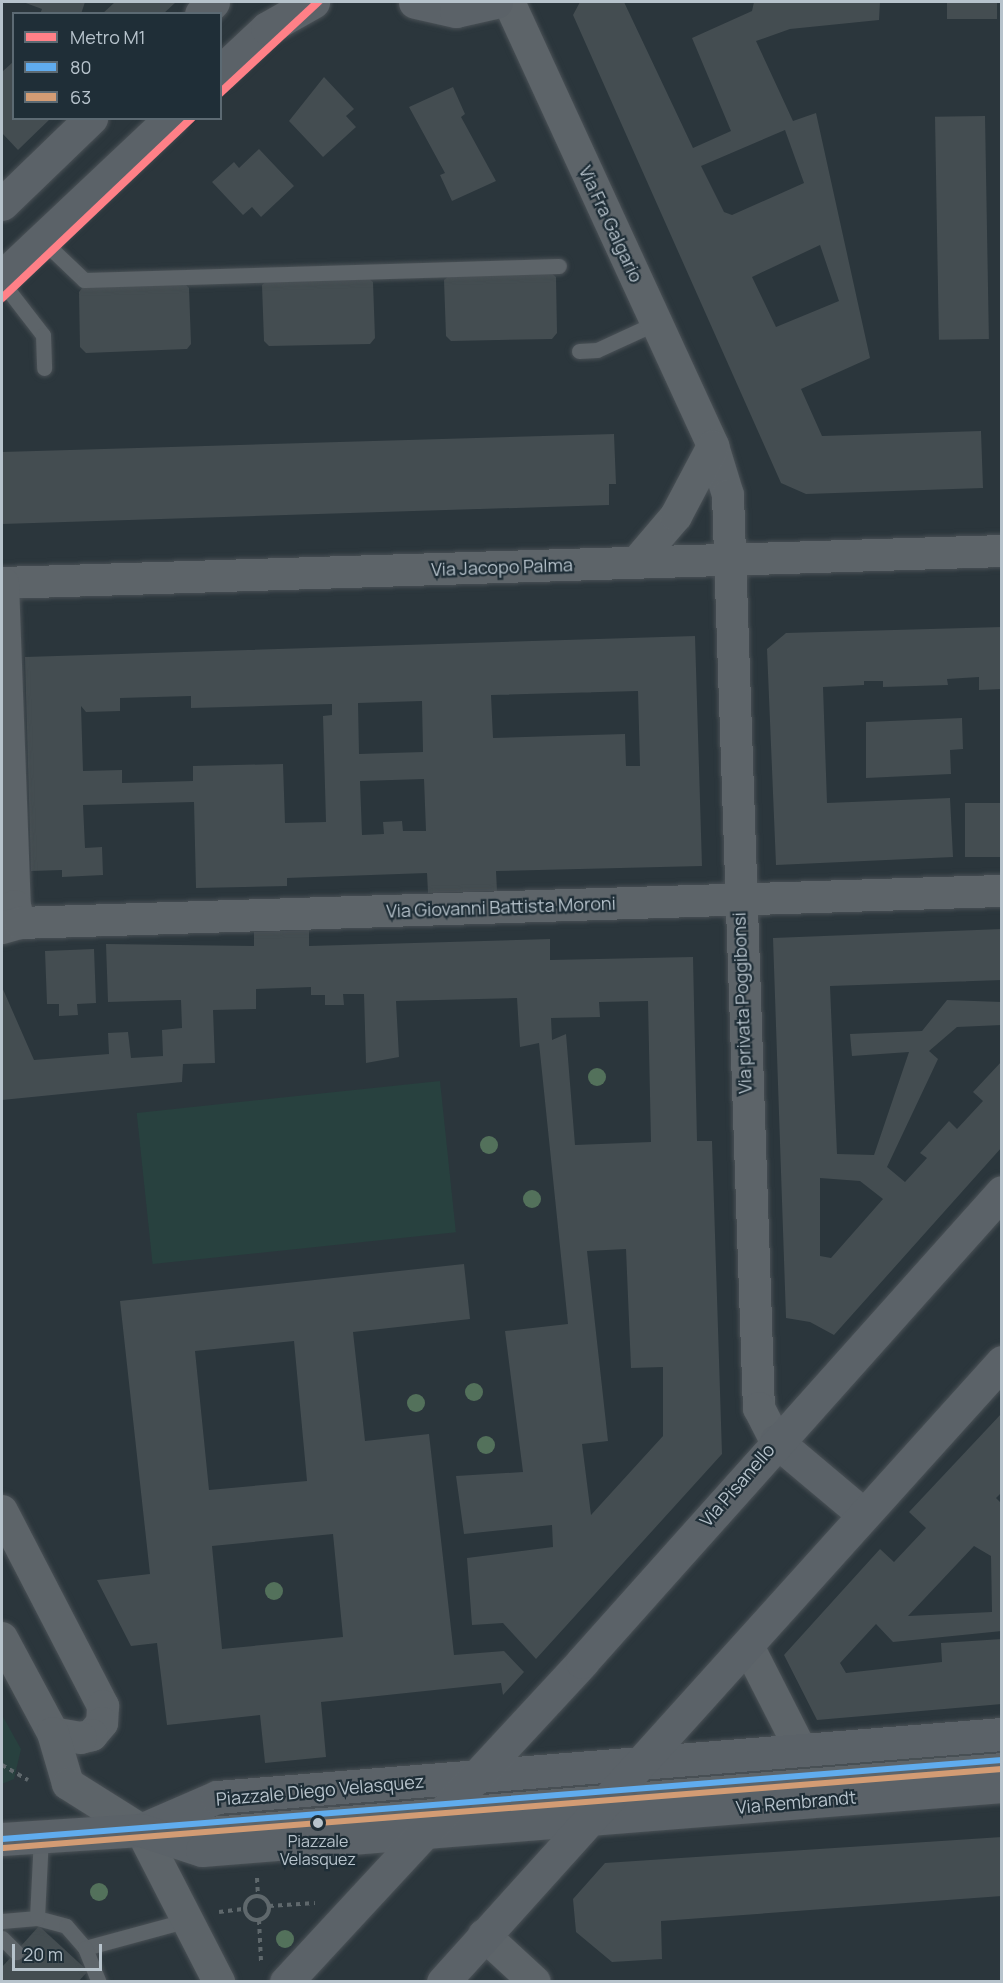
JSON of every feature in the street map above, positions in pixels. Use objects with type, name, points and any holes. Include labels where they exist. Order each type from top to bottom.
[{"type":"street","points":[[222,70],[267,28],[313,2]]},
{"type":"street","points":[[415,2],[456,11],[496,2]]},
{"type":"street","name":"Via Fra Galgario","points":[[508,2],[713,446],[728,495],[730,560]]},
{"type":"street","points":[[2,204],[89,120]]},
{"type":"street","points":[[2,277],[169,120]]},
{"type":"street","points":[[636,563],[682,508],[713,446]]},
{"type":"street","name":"Via Jacopo Palma","points":[[2,583],[1002,551]]},
{"type":"street","name":"Via privata Poggibonsi","points":[[730,560],[738,899],[759,1408],[776,1441]]},
{"type":"street","points":[[2,583],[15,906],[11,925]]},
{"type":"street","name":"Via Giovanni Battista Moroni","points":[[11,925],[1002,891]]},
{"type":"street","name":"Via Pisanello","points":[[470,1777],[582,1662],[776,1441],[1002,1192]]},
{"type":"street","points":[[443,1982],[640,1763],[749,1648],[863,1514],[1002,1362]]},
{"type":"street","points":[[776,1441],[863,1514]]},
{"type":"street","points":[[2,1511],[103,1706],[102,1722],[92,1734],[81,1738],[53,1733]]},
{"type":"street","points":[[2,1638],[53,1733],[68,1784],[141,1830],[202,1850],[590,1819]]},
{"type":"street","points":[[749,1648],[801,1750]]},
{"type":"street","points":[[640,1763],[1002,1734]]},
{"type":"street","name":"Piazzale Diego Velasquez","points":[[141,1830],[217,1797],[640,1763]]},
{"type":"street","name":"Piazzale Diego Velasquez","points":[[274,1973],[420,1832],[470,1777]]},
{"type":"street","name":"Via Rembrandt","points":[[590,1819],[1002,1786]]},
{"type":"street","points":[[2,1839],[141,1830]]},
{"type":"street","points":[[141,1830],[200,1916],[210,1979]]},
{"type":"street","points":[[484,1935],[535,1982]]},
{"type":"lane","points":[[42,240],[84,280],[559,266]]},
{"type":"lane","points":[[2,282],[43,335],[44,368]]},
{"type":"lane","points":[[579,351],[597,350],[656,323]]},
{"type":"lane","name":"Via Rembrandt","points":[[615,1791],[1002,1760]]},
{"type":"lane","name":"Piazzale Diego Velasquez","points":[[141,1830],[615,1791]]},
{"type":"lane","points":[[37,1918],[41,1836]]},
{"type":"lane","points":[[85,1948],[200,1916]]},
{"type":"lane","points":[[2,1921],[37,1918],[66,1926],[85,1948],[99,1982]]},
{"type":"lane","points":[[2,1938],[16,1952]]},
{"type":"path","points":[[2,1766],[28,1780]]},
{"type":"path","points":[[256,1874],[258,1895],[269,1906],[321,1902]]},
{"type":"path","points":[[245,1909],[246,1901],[258,1895]]},
{"type":"path","points":[[259,1920],[269,1906]]},
{"type":"path","points":[[200,1916],[245,1909],[259,1920],[274,1973]]},
{"type":"green space","points":[[440,1081],[456,1232],[153,1264],[137,1113]]},
{"type":"green space","points":[[2,1715],[21,1749],[14,1779],[2,1784]]},
{"type":"building","points":[[23,2],[85,2],[82,12],[41,12],[42,9]]},
{"type":"building","points":[[115,2],[176,2],[165,12],[104,12]]},
{"type":"building","points":[[580,2],[624,2],[693,148],[731,131],[692,38],[752,11],[754,2],[880,2],[879,20],[790,29],[756,41],[793,121],[816,113],[870,358],[801,389],[822,436],[981,431],[983,488],[806,494],[781,483],[573,15]],"holes":[[[785,130],[804,183],[732,215],[724,212],[701,166]],[[820,245],[839,301],[776,327],[752,277]]]},
{"type":"building","points":[[947,2],[997,2],[997,19],[947,19]]},
{"type":"building","points":[[12,63],[12,120],[49,120],[18,150],[2,133],[2,72]]},
{"type":"building","points":[[324,77],[354,109],[346,116],[356,127],[323,157],[289,121]]},
{"type":"building","points":[[453,87],[465,114],[461,117],[496,181],[452,201],[440,175],[445,173],[409,107]]},
{"type":"building","points":[[985,116],[989,339],[939,340],[935,117]]},
{"type":"building","points":[[259,149],[294,186],[261,217],[252,207],[243,215],[212,182],[234,162],[239,168]]},
{"type":"building","points":[[550,272],[556,277],[557,333],[552,339],[451,341],[446,336],[444,280],[450,275]]},
{"type":"building","points":[[367,277],[373,282],[375,338],[370,344],[269,346],[264,341],[262,285],[268,280]]},
{"type":"building","points":[[184,283],[189,288],[191,344],[187,349],[86,353],[80,347],[79,292],[84,286]]},
{"type":"building","points":[[614,434],[616,484],[609,484],[609,505],[2,524],[2,452]]},
{"type":"building","points":[[1002,627],[1002,689],[979,690],[979,677],[947,679],[948,685],[883,687],[883,681],[864,681],[864,685],[823,687],[827,803],[950,798],[953,857],[776,865],[767,649],[786,633]]},
{"type":"building","points":[[695,636],[702,866],[496,871],[497,891],[428,893],[427,873],[287,878],[287,886],[196,888],[194,802],[83,805],[85,848],[102,847],[103,875],[62,877],[62,870],[31,871],[25,657]],"holes":[[[638,691],[640,766],[626,766],[625,734],[493,738],[491,695]],[[191,696],[191,708],[332,704],[332,715],[323,716],[326,822],[285,823],[283,764],[193,766],[193,781],[122,783],[122,770],[83,771],[81,706],[86,712],[120,711],[120,698]],[[422,701],[423,752],[359,754],[358,703]],[[424,779],[426,831],[403,831],[402,821],[383,822],[384,834],[362,835],[360,781]]]},
{"type":"building","points":[[962,718],[963,749],[950,750],[951,774],[866,778],[866,722]]},
{"type":"building","points":[[965,803],[1002,803],[1002,857],[965,857]]},
{"type":"building","points":[[1002,929],[1002,980],[830,986],[837,1154],[874,1155],[909,1052],[852,1056],[850,1034],[922,1031],[947,1000],[1002,1002],[1002,1025],[957,1027],[929,1051],[938,1059],[887,1167],[905,1182],[927,1158],[920,1153],[949,1121],[957,1129],[983,1101],[973,1092],[1002,1061],[1002,1147],[834,1335],[810,1322],[786,1318],[773,938]],"holes":[[[820,1178],[860,1181],[883,1199],[831,1258],[820,1256]]]},
{"type":"building","points":[[309,930],[309,946],[550,939],[550,960],[693,957],[697,1141],[712,1141],[722,1454],[536,1659],[503,1623],[472,1625],[467,1558],[553,1547],[552,1525],[464,1534],[456,1476],[523,1472],[505,1331],[568,1324],[539,1043],[520,1047],[517,998],[396,1001],[399,1057],[366,1063],[364,994],[343,994],[344,1005],[325,1005],[325,995],[311,995],[311,987],[256,989],[256,1009],[213,1010],[215,1063],[183,1064],[182,1082],[2,1100],[2,987],[34,1060],[109,1054],[108,1033],[128,1032],[131,1058],[163,1056],[162,1030],[182,1028],[181,1000],[108,1002],[106,944],[254,946],[254,932]],"holes":[[[648,1001],[651,1142],[575,1145],[566,1034],[552,1040],[551,1018],[600,1017],[599,1002]],[[626,1249],[631,1368],[663,1367],[663,1436],[591,1515],[582,1444],[608,1441],[587,1251]]]},
{"type":"building","points":[[94,949],[96,1003],[77,1004],[78,1015],[59,1016],[59,1004],[47,1004],[45,951]]},
{"type":"building","points":[[464,1264],[470,1319],[353,1332],[365,1441],[429,1434],[454,1655],[504,1651],[524,1672],[503,1695],[501,1683],[321,1702],[326,1757],[265,1763],[260,1715],[167,1725],[157,1643],[131,1646],[97,1580],[150,1574],[120,1301]],"holes":[[[294,1341],[307,1481],[209,1490],[195,1351]],[[333,1534],[343,1637],[222,1649],[212,1546]]]},
{"type":"building","points":[[1002,1413],[1002,1492],[996,1498],[1002,1504],[1002,1631],[893,1642],[876,1624],[840,1663],[846,1673],[942,1662],[941,1643],[1002,1639],[1002,1704],[817,1720],[784,1655],[880,1549],[894,1562],[926,1528],[909,1512]],"holes":[[[974,1546],[991,1556],[992,1612],[908,1616]]]},
{"type":"building","points":[[1002,1837],[1002,1896],[661,1921],[662,1959],[612,1962],[576,1932],[573,1899],[605,1863]]},
{"type":"building","points":[[39,1926],[88,1971],[78,1982],[2,1982],[2,1967]]},
{"type":"metro line","name":"M1","points":[[222,91],[318,2]]},
{"type":"metro line","name":"M1","points":[[2,298],[190,120]]},
{"type":"transit line","name":"80","points":[[2,1839],[1002,1760]]},
{"type":"transit line","name":"63","points":[[3,1848],[1002,1769]]},
{"type":"place","name":"Piazzale Velasquez","points":[[318,1823]]}]
